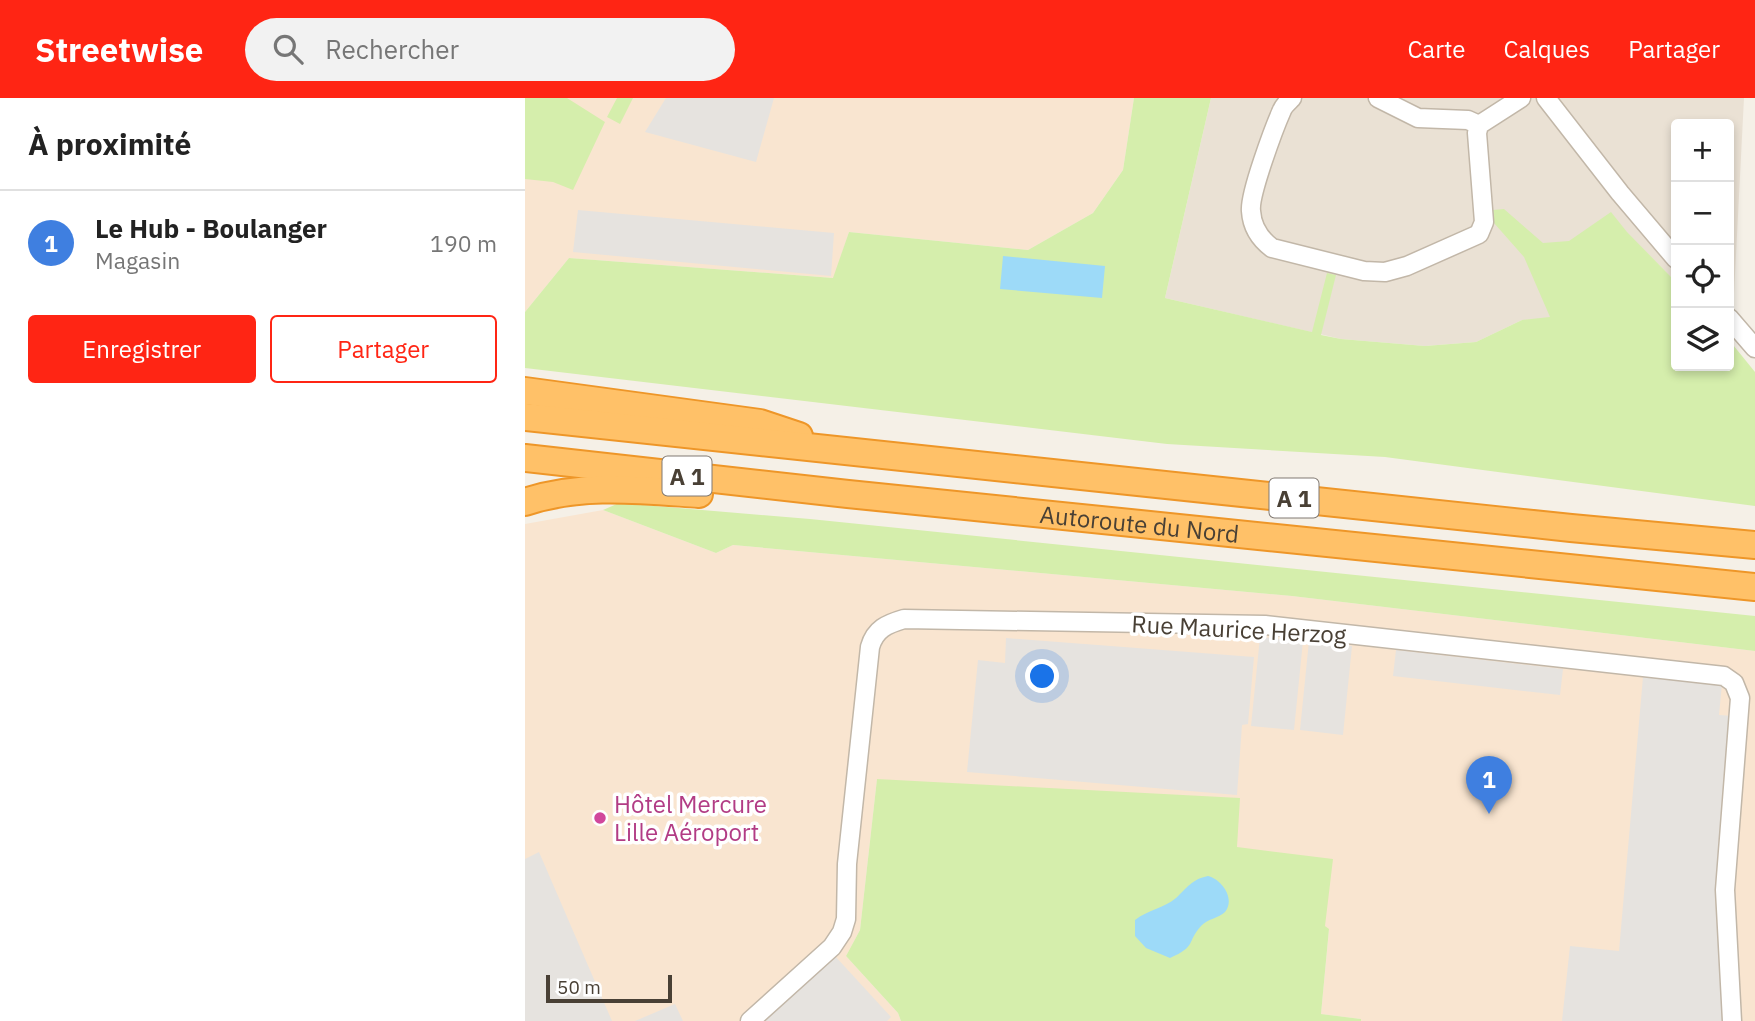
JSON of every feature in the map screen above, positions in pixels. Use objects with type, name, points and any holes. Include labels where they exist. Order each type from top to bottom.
[{"type":"highway","points":[[525,391],[760,423],[782,429],[832,450]]},
{"type":"highway","name":"Autoroute du Nord","points":[[525,417],[1755,545]]},
{"type":"highway","name":"Autoroute du Nord","points":[[525,458],[848,494],[1755,587]]},
{"type":"highway","points":[[525,502],[562,492],[590,489],[823,505],[848,494]]},
{"type":"street","points":[[1292,98],[1282,110],[1252,195],[1251,212],[1255,228],[1272,248],[1364,271],[1385,272],[1407,266],[1474,236],[1482,229],[1484,222],[1476,138],[1479,125],[1521,98]]},
{"type":"street","points":[[1378,98],[1418,118],[1468,120],[1479,125]]},
{"type":"street","points":[[1546,98],[1671,253]]},
{"type":"street","points":[[1734,324],[1755,348]]},
{"type":"street","name":"Rue Maurice Herzog","points":[[750,1021],[832,947],[842,932],[847,912],[846,864],[870,647],[877,632],[884,626],[904,619],[1265,625],[1724,676],[1734,683],[1740,698],[1725,890],[1732,1021]]},
{"type":"shaded area","points":[[525,98],[1134,98],[1123,170],[1093,213],[1028,250],[849,232],[834,278],[569,258],[525,312]]},
{"type":"shaded area","points":[[666,98],[774,98],[756,162],[645,132]]},
{"type":"shaded area","points":[[1211,98],[1744,98],[1734,294],[1734,119],[1671,119],[1671,277],[1627,233],[1589,318],[1522,320],[1476,342],[1425,346],[1341,339],[1165,298]]},
{"type":"shaded area","points":[[578,210],[834,233],[831,276],[573,252]]},
{"type":"shaded area","points":[[603,510],[716,553],[733,545],[1292,596],[1755,651],[1755,1021],[1361,1021],[1321,1014],[1329,930],[1236,847],[877,779],[860,930],[846,956],[898,1013],[901,1021],[525,1021],[525,524]]},
{"type":"shaded area","points":[[1260,637],[1303,641],[1294,730],[1251,726]]},
{"type":"shaded area","points":[[1006,638],[1254,657],[1248,724],[1242,725],[1237,795],[967,772],[978,660],[1005,663]]},
{"type":"shaded area","points":[[1309,641],[1352,646],[1343,735],[1300,730]]},
{"type":"shaded area","points":[[1396,650],[1563,669],[1560,695],[1393,676]]},
{"type":"shaded area","points":[[1643,677],[1722,684],[1719,715],[1733,716],[1715,895],[1723,1021],[1562,1021],[1570,946],[1619,951]]},
{"type":"shaded area","points":[[539,852],[612,1021],[525,1021],[525,859]]},
{"type":"shaded area","points":[[835,956],[891,1017],[887,1021],[764,1021]]},
{"type":"shaded area","points":[[675,1004],[683,1021],[635,1021]]},
{"type":"green space","points":[[525,98],[567,98],[605,122],[573,190],[553,182],[525,179]]},
{"type":"green space","points":[[617,98],[633,98],[620,124],[607,117]]},
{"type":"green space","points":[[1134,98],[1211,98],[1165,298],[1312,332],[1327,273],[1336,275],[1321,335],[1341,339],[1425,346],[1476,342],[1522,320],[1550,317],[1524,257],[1494,223],[1493,210],[1504,209],[1543,243],[1569,241],[1611,212],[1671,277],[1671,371],[1734,371],[1734,346],[1755,372],[1755,506],[1385,457],[1167,444],[525,368],[525,312],[569,258],[833,278],[849,232],[1028,250],[1093,213],[1123,170]]},
{"type":"green space","points":[[619,503],[810,519],[1755,616],[1755,651],[1292,596],[733,545],[716,553],[603,510]]},
{"type":"green space","points":[[877,779],[1240,798],[1237,847],[1333,859],[1325,926],[1329,929],[1321,1014],[1361,1021],[901,1021],[898,1013],[846,956],[860,930]]},
{"type":"water","points":[[1003,256],[1105,266],[1102,298],[1000,289]]},
{"type":"water","points":[[1208,876],[1218,881],[1228,895],[1225,912],[1204,924],[1188,947],[1170,958],[1146,948],[1135,936],[1135,920],[1176,898],[1194,882]]},
{"type":"place","name":"Le Hub - Boulanger","points":[[1489,814]]},
{"type":"place","name":"Hôtel Mercure Lille Aéroport","points":[[600,818]]}]
